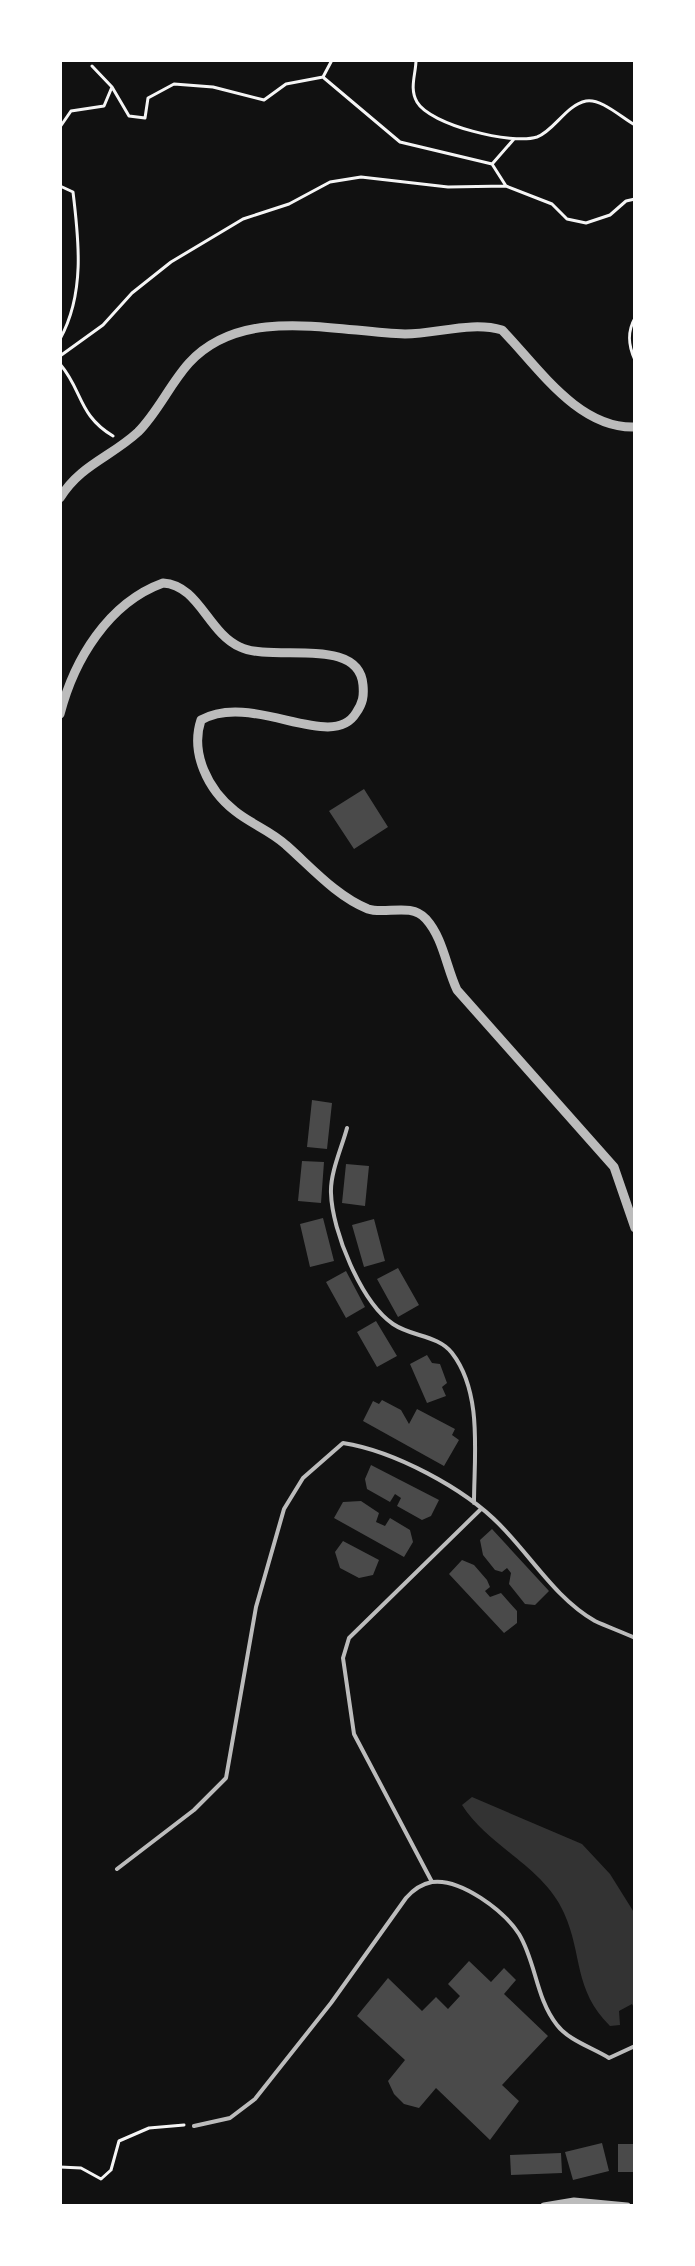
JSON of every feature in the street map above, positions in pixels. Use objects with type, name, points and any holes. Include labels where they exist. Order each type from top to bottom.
[{"type":"street","points":[[60,498],[71,480],[94,461],[125,443],[152,415],[191,361],[214,343],[234,333],[316,326],[409,334],[487,325],[502,330],[582,411],[605,424],[635,427]]},
{"type":"street","points":[[60,714],[74,672],[114,614],[129,599],[163,583],[183,589],[223,637],[240,648],[262,654],[333,653],[345,657],[362,679],[364,700],[354,718],[338,727],[325,729],[246,710],[217,711],[201,720],[198,729],[196,744],[207,776],[234,811],[283,843],[339,893],[372,910],[406,910],[427,919],[441,939],[442,955],[457,990],[614,1167],[635,1228]]},
{"type":"street","points":[[544,2206],[574,2201],[627,2206]]},
{"type":"lane","points":[[347,1128],[330,1192],[350,1262],[369,1299],[390,1322],[408,1333],[441,1342],[454,1355],[469,1390],[473,1413],[474,1503]]},
{"type":"lane","points":[[117,1869],[194,1810],[226,1778],[256,1607],[284,1509],[303,1478],[343,1443],[367,1447],[434,1479],[474,1503],[563,1596],[594,1620],[635,1638]]},
{"type":"lane","points":[[432,1882],[354,1734],[343,1658],[349,1638],[481,1509]]},
{"type":"lane","points":[[194,2126],[230,2118],[255,2099],[322,2016],[406,1898],[417,1887],[432,1882],[464,1890],[493,1908],[518,1932],[534,1965],[549,2015],[562,2031],[609,2058],[635,2046]]},
{"type":"path","points":[[323,77],[332,60]]},
{"type":"path","points":[[416,60],[412,88],[418,104],[428,113],[472,131],[514,139],[540,136],[555,121],[584,101],[596,102],[635,125]]},
{"type":"path","points":[[92,66],[112,87],[129,116],[145,118],[148,98],[174,84],[213,87],[264,100],[286,84],[323,77]]},
{"type":"path","points":[[323,77],[400,142],[492,164],[506,186]]},
{"type":"path","points":[[60,127],[71,111],[104,106],[112,87]]},
{"type":"path","points":[[492,164],[514,139]]},
{"type":"path","points":[[60,356],[103,325],[132,293],[171,262],[243,219],[289,204],[330,182],[361,177],[448,187],[506,186],[552,204],[567,219],[586,223],[610,215],[626,201],[635,199]]},
{"type":"path","points":[[60,186],[73,192],[81,258],[68,325],[60,339]]},
{"type":"path","points":[[635,318],[629,328],[629,349],[635,360]]},
{"type":"path","points":[[60,350],[67,350]]},
{"type":"path","points":[[60,364],[72,378],[78,400],[93,424],[125,443]]},
{"type":"path","points":[[60,2167],[81,2168],[101,2179],[111,2170],[119,2141],[149,2128],[194,2126]]},
{"type":"shaded area","points":[[472,1797],[582,1844],[610,1874],[635,1914],[635,2010],[632,2004],[619,2011],[620,2025],[610,2026],[590,1999],[570,1928],[555,1897],[530,1870],[473,1820],[462,1805]]},
{"type":"building","points":[[364,789],[388,827],[354,849],[329,811]]},
{"type":"building","points":[[312,1100],[332,1103],[327,1149],[307,1147]]},
{"type":"building","points":[[302,1161],[324,1162],[321,1203],[298,1201]]},
{"type":"building","points":[[346,1164],[369,1166],[365,1206],[342,1203]]},
{"type":"building","points":[[323,1218],[334,1261],[310,1267],[300,1224]]},
{"type":"building","points":[[374,1219],[385,1261],[364,1267],[352,1225]]},
{"type":"building","points":[[398,1268],[419,1305],[398,1317],[377,1279]]},
{"type":"building","points":[[346,1271],[365,1307],[346,1318],[326,1282]]},
{"type":"building","points":[[376,1321],[397,1356],[377,1367],[357,1332]]},
{"type":"building","points":[[427,1355],[432,1363],[440,1364],[447,1383],[442,1387],[446,1396],[427,1403],[410,1364]]},
{"type":"building","points":[[382,1400],[401,1410],[409,1424],[417,1409],[455,1429],[452,1435],[459,1440],[444,1466],[363,1421],[373,1401],[379,1404]]},
{"type":"building","points":[[371,1465],[439,1500],[431,1516],[422,1520],[397,1506],[401,1498],[395,1494],[390,1502],[367,1489],[365,1479]]},
{"type":"building","points":[[361,1501],[379,1513],[376,1522],[385,1526],[390,1518],[410,1530],[413,1542],[404,1557],[334,1518],[343,1502]]},
{"type":"building","points":[[492,1529],[549,1591],[535,1605],[525,1604],[509,1584],[511,1573],[507,1568],[502,1572],[495,1570],[483,1555],[480,1540]]},
{"type":"building","points":[[343,1541],[379,1560],[373,1575],[359,1578],[340,1568],[335,1552]]},
{"type":"building","points":[[462,1560],[474,1565],[487,1580],[490,1587],[485,1591],[490,1597],[501,1593],[517,1611],[517,1623],[504,1633],[449,1574]]},
{"type":"building","points":[[469,1961],[491,1982],[504,1968],[516,1980],[504,1994],[548,2036],[502,2085],[519,2101],[490,2140],[436,2088],[419,2108],[404,2104],[394,2094],[388,2081],[405,2060],[357,2016],[388,1978],[422,2011],[436,1997],[448,2009],[460,1996],[448,1984]]},
{"type":"building","points":[[602,2143],[609,2171],[573,2180],[565,2152]]},
{"type":"building","points":[[618,2144],[635,2144],[635,2172],[618,2172]]},
{"type":"building","points":[[561,2153],[562,2173],[511,2175],[510,2155]]}]
